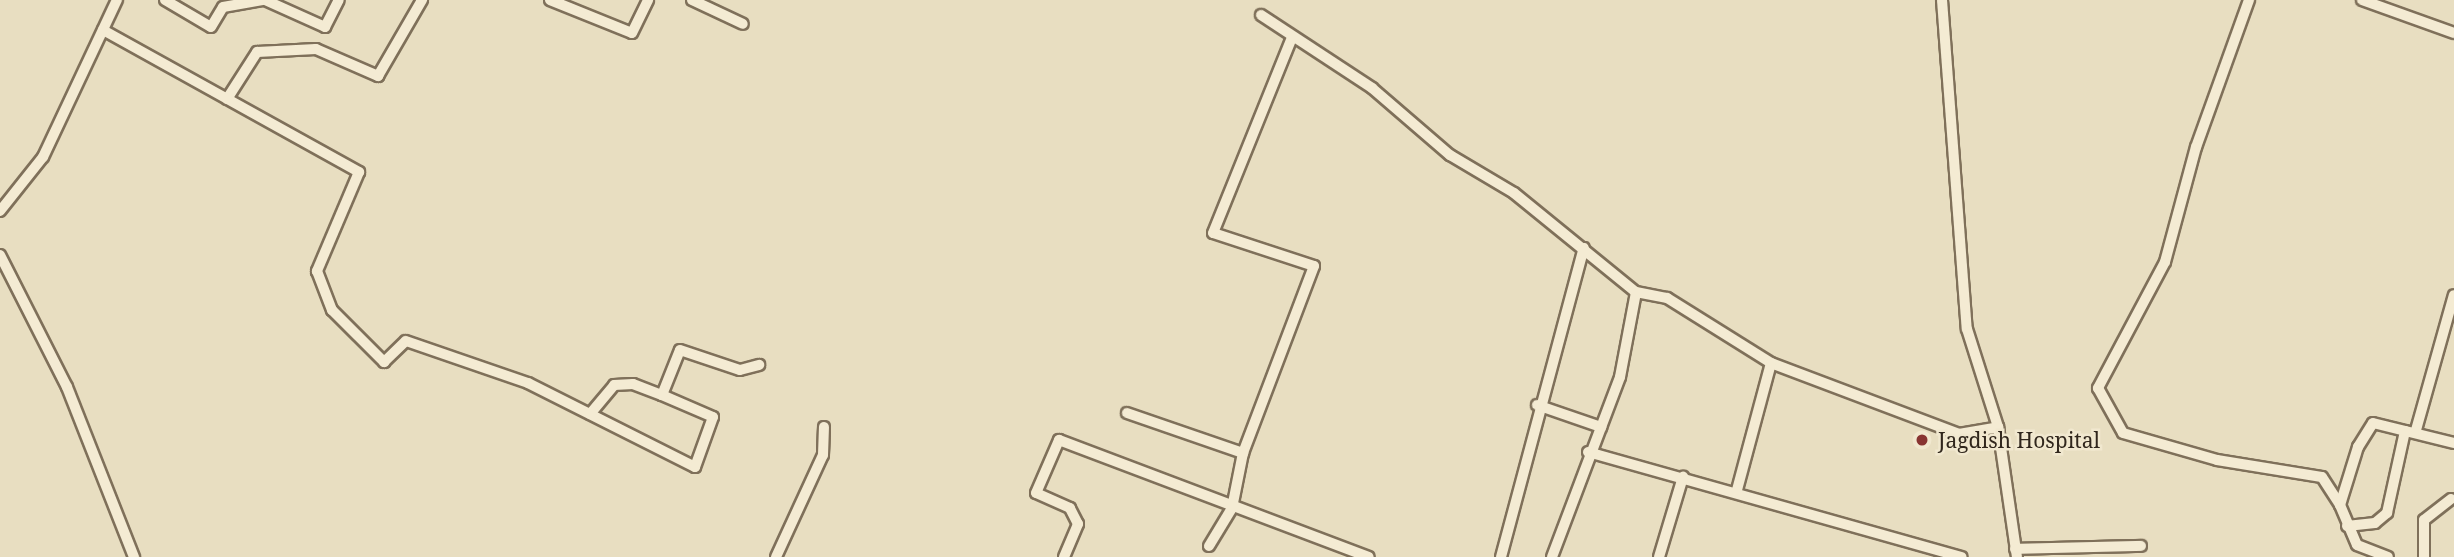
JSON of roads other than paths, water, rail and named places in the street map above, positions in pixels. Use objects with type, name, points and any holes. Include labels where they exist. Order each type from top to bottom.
[{"type":"street","points":[[0,211],[43,157],[117,0]]},
{"type":"street","points":[[165,0],[211,27],[223,7],[264,0],[326,27],[339,0]]},
{"type":"street","points":[[227,99],[257,52],[316,49],[377,76],[422,0]]},
{"type":"street","points":[[550,0],[632,33],[648,0]]},
{"type":"street","points":[[692,0],[743,24]]},
{"type":"street","points":[[1942,0],[1967,329],[1998,427],[2016,553],[2141,547]]},
{"type":"street","points":[[2249,0],[2196,147],[2165,262],[2098,388],[2123,433],[2217,460],[2322,477],[2340,505],[2357,545],[2388,557]]},
{"type":"street","points":[[2362,0],[2454,33]]},
{"type":"street","points":[[1261,15],[1373,88],[1450,155],[1514,193],[1636,292],[1667,298],[1771,363],[1959,434],[1998,427]]},
{"type":"street","points":[[103,30],[359,172],[317,271],[332,310],[364,348],[384,362],[406,341],[528,383],[695,467],[713,417],[633,384],[614,385],[590,414]]},
{"type":"street","points":[[1209,546],[1232,508],[1243,453],[1314,267],[1213,233],[1293,37]]},
{"type":"street","points":[[1501,557],[1537,405],[1584,248]]},
{"type":"street","points":[[0,255],[66,387],[134,557]]},
{"type":"street","points":[[1552,557],[1588,452],[1601,427],[1620,377],[1636,292]]},
{"type":"street","points":[[2347,526],[2375,523],[2387,513],[2454,295]]},
{"type":"street","points":[[662,394],[680,350],[740,369],[759,365]]},
{"type":"street","points":[[1737,490],[1771,363]]},
{"type":"street","points":[[1537,405],[1601,427]]},
{"type":"street","points":[[1127,413],[1243,453]]},
{"type":"street","points":[[2340,505],[2373,423],[2454,443]]},
{"type":"street","points":[[776,557],[823,455],[824,426]]},
{"type":"street","points":[[1064,557],[1078,524],[1070,508],[1036,493],[1059,440],[1232,508],[1369,557]]},
{"type":"street","points":[[1588,452],[1737,490],[1962,557]]},
{"type":"street","points":[[1659,557],[1683,477]]},
{"type":"street","points":[[2424,557],[2424,520],[2451,499]]},
{"type":"place","name":"Jagdish Hospital","points":[[1922,440]]}]
